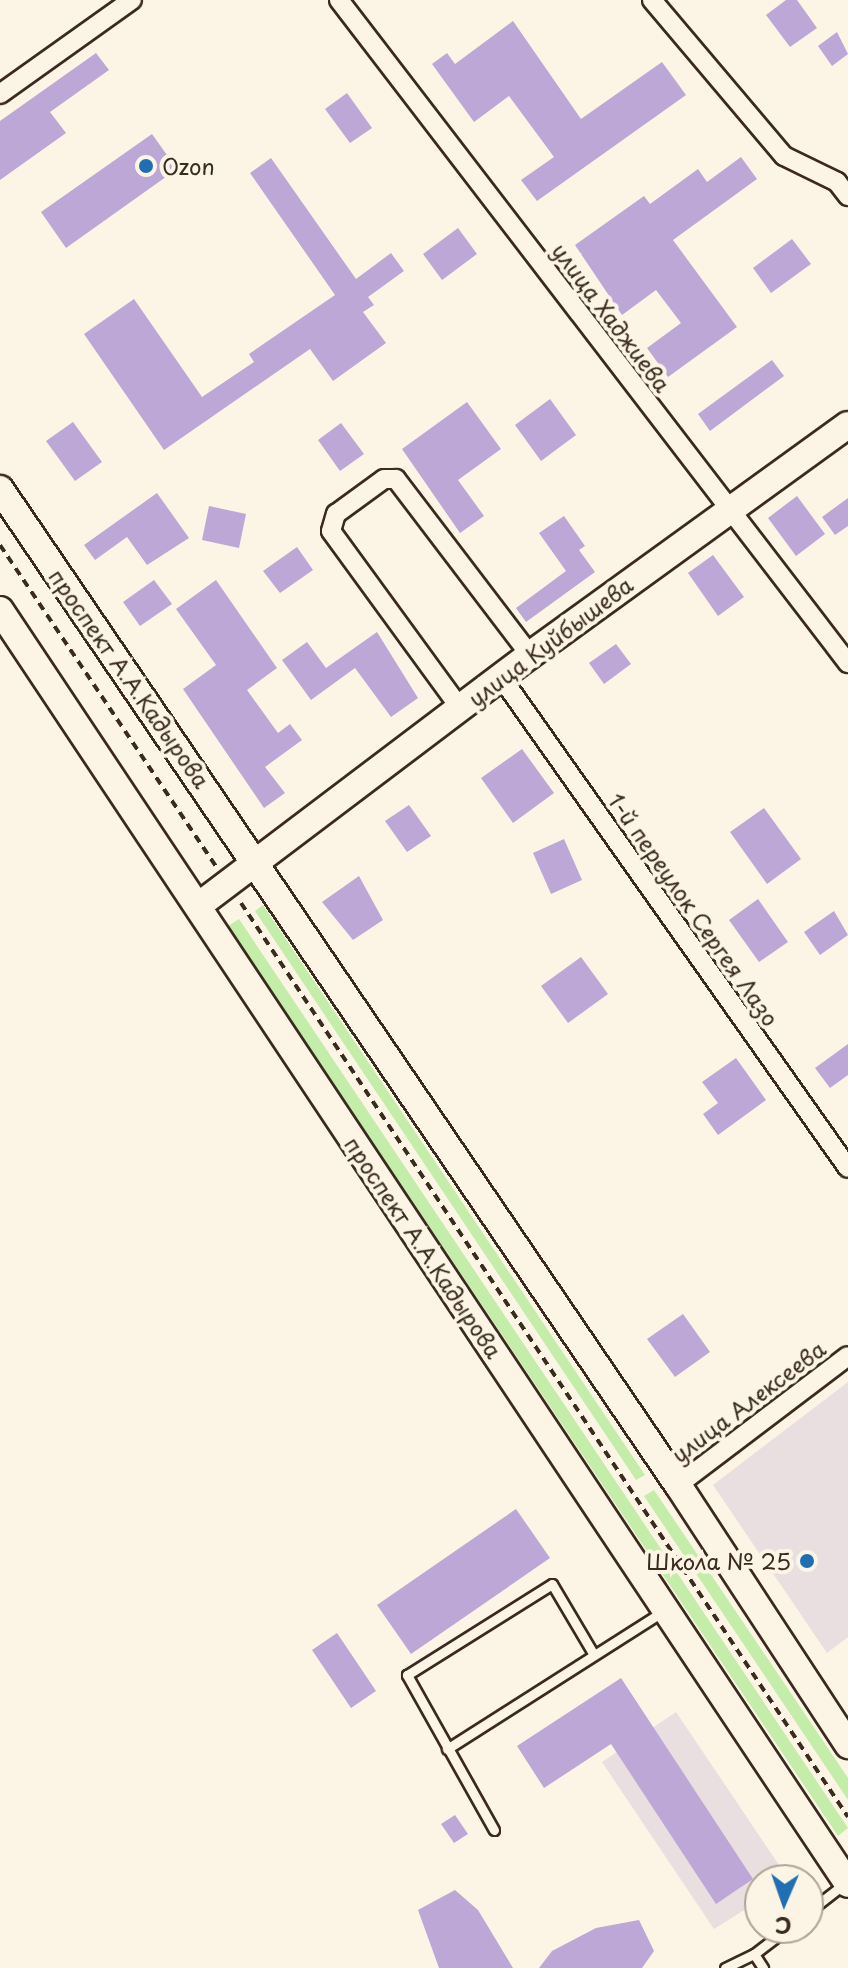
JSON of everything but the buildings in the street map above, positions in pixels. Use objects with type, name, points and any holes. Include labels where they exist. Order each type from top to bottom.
[{"type":"street","points":[[0,94],[132,0]]},
{"type":"street","name":"улица Хаджиева","points":[[339,0],[848,663]]},
{"type":"street","points":[[652,0],[784,156],[844,184]]},
{"type":"street","name":"улица Куйбышева","points":[[198,906],[530,655],[729,508],[848,425]]},
{"type":"street","points":[[460,708],[331,531],[336,514],[384,479],[396,479],[530,655]]},
{"type":"street","name":"проспект А.А.Кадырова","points":[[0,489],[257,862],[678,1485],[848,1745]]},
{"type":"street","name":"проспект А.А.Кадырова","points":[[0,610],[847,1882]]},
{"type":"street","name":"1-й переулок Сергея Лазо","points":[[501,677],[848,1168]]},
{"type":"street","name":"улица Алексеева","points":[[678,1485],[848,1356]]},
{"type":"lane","points":[[494,1830],[407,1675],[552,1584],[594,1655]]},
{"type":"lane","points":[[447,1749],[666,1609]]},
{"type":"lane","points":[[824,1900],[847,1882]]},
{"type":"lane","points":[[725,1968],[767,1944]]},
{"type":"lane","points":[[754,1954],[763,1968]]},
{"type":"path","points":[[0,545],[848,1817]]},
{"type":"shaded area","name":"Школа № 25","points":[[848,1382],[848,1637],[827,1653],[713,1485]]},
{"type":"shaded area","points":[[676,1712],[778,1864],[744,1864],[744,1910],[714,1929],[602,1762]]},
{"type":"green space","points":[[263,905],[645,1475],[636,1480],[255,911]]},
{"type":"green space","points":[[239,919],[848,1828],[838,1836],[228,926]]},
{"type":"green space","points":[[654,1490],[848,1778],[848,1800],[644,1496]]},
{"type":"place","name":"Ozon","points":[[146,166]]},
{"type":"place","name":"Школа № 25","points":[[807,1561]]}]
